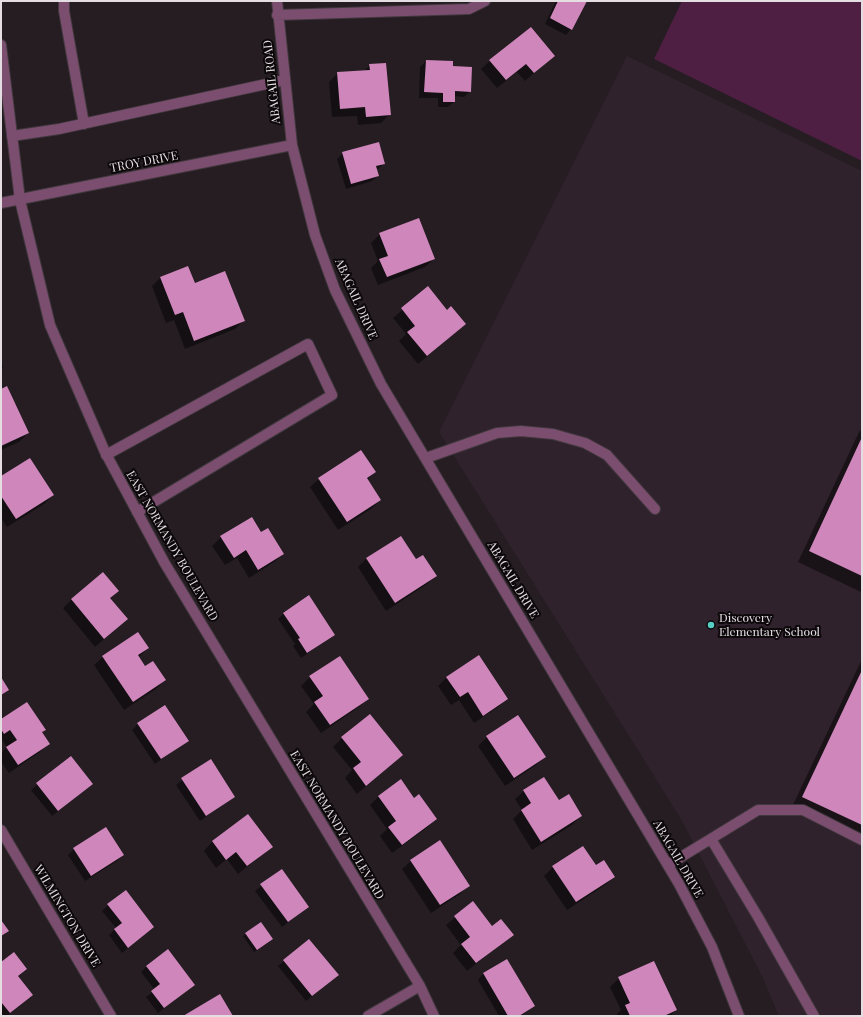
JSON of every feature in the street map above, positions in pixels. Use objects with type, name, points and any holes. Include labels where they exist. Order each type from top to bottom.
[{"type":"street","points":[[64,1],[64,11],[84,124]]},
{"type":"street","points":[[277,1],[278,15],[469,9],[485,1]]},
{"type":"street","name":"ABAGAIL ROAD","points":[[278,15],[292,145]]},
{"type":"street","name":"EAST NORMANDY BOULEVARD","points":[[1,45],[20,200],[50,325],[106,455],[164,562],[420,986],[434,1016]]},
{"type":"street","points":[[12,136],[84,124],[285,80]]},
{"type":"street","name":"TROY DRIVE","points":[[1,203],[292,145]]},
{"type":"street","name":"ABAGAIL DRIVE","points":[[292,145],[315,235],[335,290],[382,384],[668,866],[712,947],[739,1016]]},
{"type":"street","points":[[106,455],[308,344],[332,395],[137,512]]},
{"type":"street","points":[[426,458],[497,433],[521,431],[554,434],[585,443],[607,454],[655,509]]},
{"type":"street","points":[[668,866],[758,810],[802,810],[862,840]]},
{"type":"street","name":"WILMINGTON DRIVE","points":[[1,830],[111,1016]]},
{"type":"street","points":[[711,839],[814,1016]]},
{"type":"street","points":[[368,1016],[420,986]]},
{"type":"shaded area","points":[[682,1],[862,1],[862,161],[654,59]]},
{"type":"shaded area","name":"Discovery Elementary School","points":[[627,56],[862,171],[862,1016],[779,1016],[763,978],[681,819],[439,432]]},
{"type":"building","points":[[558,1],[587,1],[572,30],[550,18]]},
{"type":"building","points":[[531,27],[555,56],[534,73],[526,64],[506,80],[489,60]]},
{"type":"building","points":[[426,60],[453,61],[453,66],[472,67],[471,92],[455,91],[455,102],[443,102],[443,93],[424,92]]},
{"type":"building","points":[[386,63],[391,115],[366,117],[365,107],[340,109],[337,72],[370,70],[369,64]]},
{"type":"building","points":[[379,142],[385,164],[376,166],[379,176],[351,184],[342,152]]},
{"type":"building","points":[[419,218],[435,259],[387,277],[379,259],[388,256],[379,233]]},
{"type":"building","points":[[188,266],[195,283],[225,271],[245,321],[194,341],[183,312],[175,315],[160,277]]},
{"type":"building","points":[[428,286],[447,310],[451,306],[466,324],[427,356],[407,332],[415,326],[401,308]]},
{"type":"building","points":[[7,386],[29,433],[1,446],[1,389]]},
{"type":"building","points":[[862,437],[862,576],[809,551]]},
{"type":"building","points":[[361,450],[376,472],[367,478],[381,500],[347,522],[318,478]]},
{"type":"building","points":[[30,458],[54,495],[16,519],[1,496],[1,476]]},
{"type":"building","points":[[252,517],[261,532],[268,528],[284,554],[258,570],[246,550],[234,558],[220,536]]},
{"type":"building","points":[[401,536],[416,559],[423,555],[437,576],[395,603],[366,558]]},
{"type":"building","points":[[103,572],[119,591],[110,598],[128,619],[104,639],[71,599]]},
{"type":"building","points":[[309,595],[335,635],[307,653],[298,639],[300,638],[283,613]]},
{"type":"building","points":[[138,632],[149,648],[138,655],[145,666],[153,661],[166,680],[133,702],[102,656]]},
{"type":"building","points":[[479,655],[508,699],[483,716],[468,692],[460,697],[446,677]]},
{"type":"building","points":[[340,656],[369,699],[330,725],[314,702],[323,696],[309,676]]},
{"type":"building","points":[[862,670],[862,825],[802,797]]},
{"type":"building","points":[[1,677],[9,690],[1,695]]},
{"type":"building","points":[[27,702],[46,730],[42,732],[50,744],[18,765],[6,747],[17,740],[10,730],[4,734],[1,729],[1,719]]},
{"type":"building","points":[[165,705],[189,741],[161,759],[137,723]]},
{"type":"building","points":[[370,714],[403,755],[366,786],[353,768],[361,762],[341,737]]},
{"type":"building","points":[[518,715],[546,757],[514,778],[486,736]]},
{"type":"building","points":[[71,756],[93,784],[58,811],[36,783]]},
{"type":"building","points":[[211,759],[235,797],[206,816],[181,778]]},
{"type":"building","points":[[544,777],[559,800],[569,794],[582,816],[541,842],[521,810],[531,803],[523,790]]},
{"type":"building","points":[[401,779],[414,798],[419,794],[437,819],[402,845],[388,827],[396,821],[378,796]]},
{"type":"building","points":[[248,814],[273,847],[247,866],[236,852],[226,860],[212,841]]},
{"type":"building","points":[[106,827],[124,855],[91,876],[73,848]]},
{"type":"building","points":[[440,840],[470,886],[440,905],[410,860]]},
{"type":"building","points":[[583,846],[596,865],[604,860],[615,877],[576,902],[552,866]]},
{"type":"building","points":[[282,869],[309,907],[288,922],[260,884]]},
{"type":"building","points":[[126,890],[154,927],[128,948],[114,929],[122,923],[107,904]]},
{"type":"building","points":[[473,901],[492,926],[501,919],[514,935],[476,963],[461,944],[470,937],[454,916]]},
{"type":"building","points":[[1,920],[9,931],[1,936]]},
{"type":"building","points":[[261,922],[273,939],[257,950],[245,933]]},
{"type":"building","points":[[309,939],[339,975],[312,996],[283,960]]},
{"type":"building","points":[[168,949],[195,985],[164,1008],[151,991],[160,984],[146,966]]},
{"type":"building","points":[[14,952],[27,969],[18,976],[33,995],[10,1013],[1,1002],[1,962]]},
{"type":"building","points":[[507,959],[535,1006],[519,1016],[508,1016],[483,973]]},
{"type":"building","points":[[654,961],[677,1010],[664,1016],[630,1016],[625,1005],[630,1003],[618,977]]},
{"type":"building","points":[[220,994],[233,1016],[183,1016]]},
{"type":"place","name":"Discovery Elementary School","points":[[711,625]]}]
